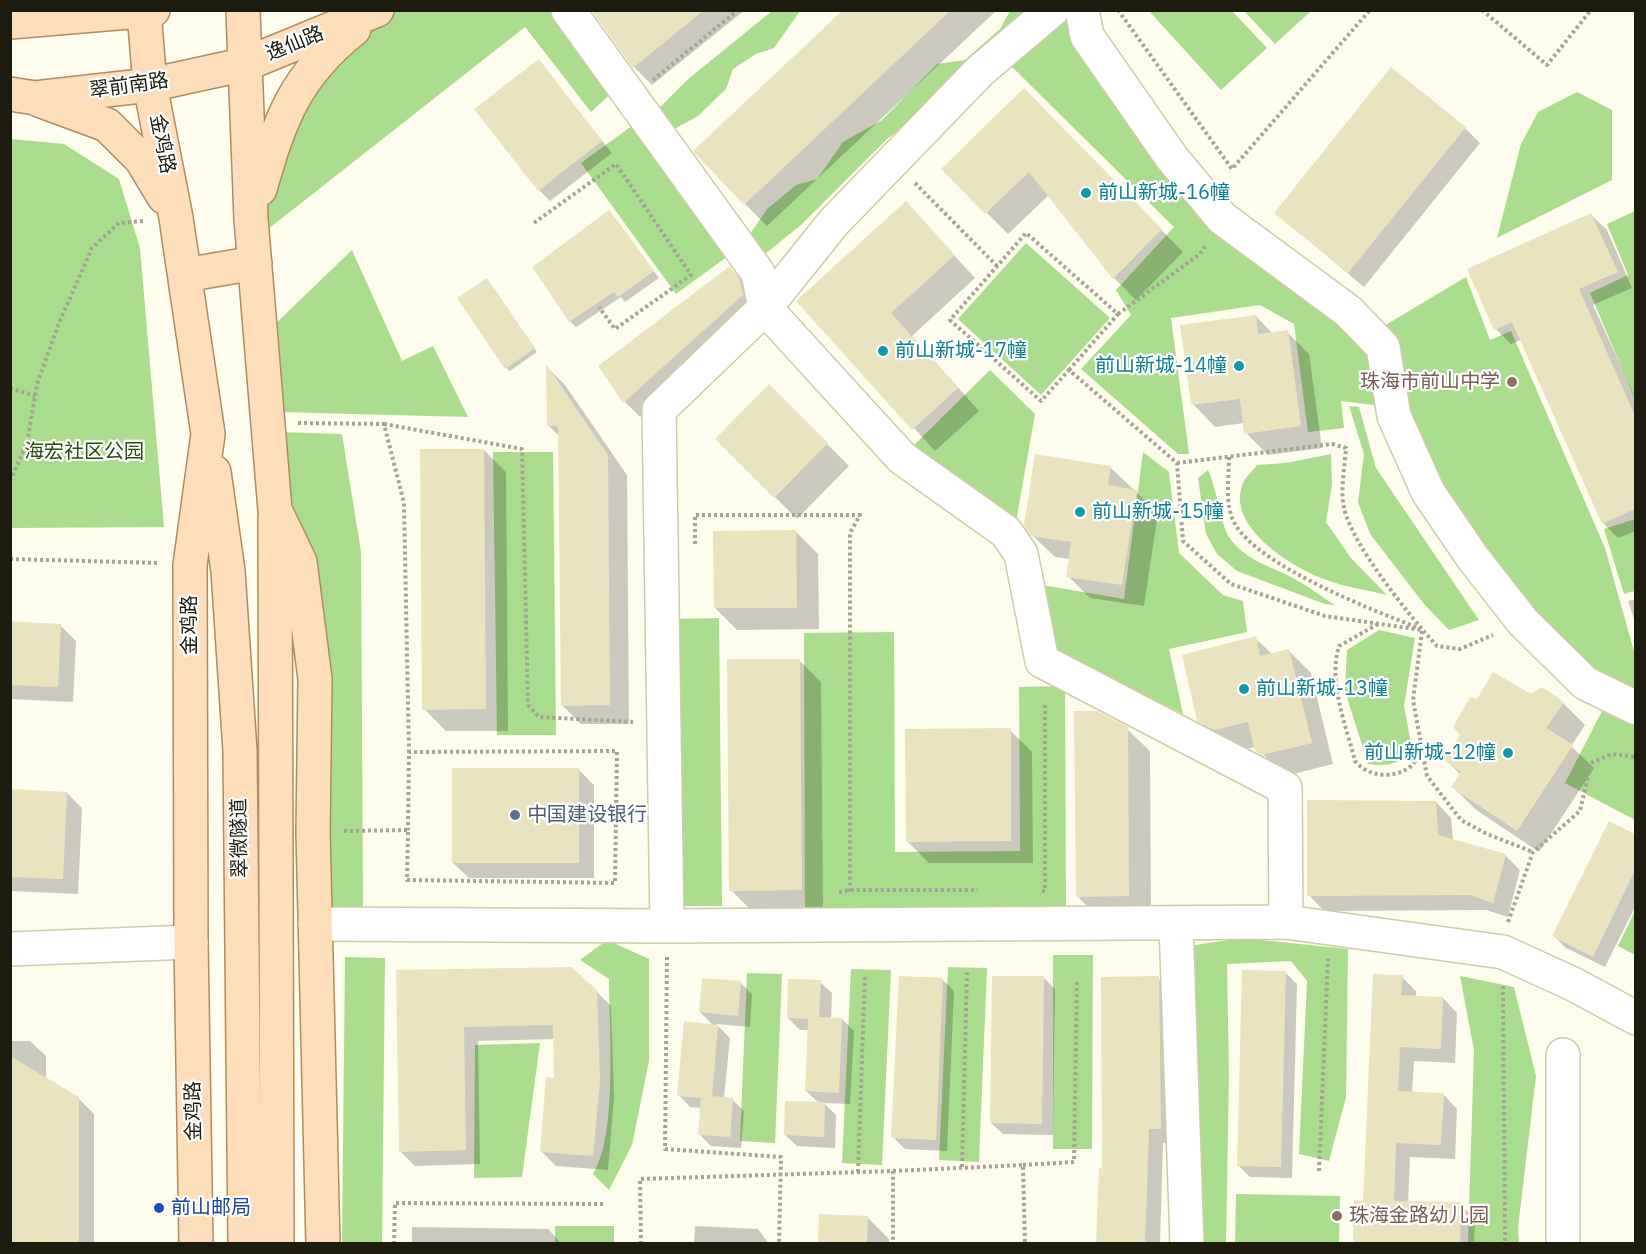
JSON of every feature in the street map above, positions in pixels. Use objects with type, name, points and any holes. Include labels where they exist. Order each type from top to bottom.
[{"type":"main road","points":[[243,10],[251,219],[275,510],[300,562],[314,667],[313,832],[323,1244]]},
{"type":"main road","points":[[10,22],[149,11]]},
{"type":"main road","name":"金鸡路","points":[[149,11],[150,85],[176,218],[208,434],[190,565],[191,942],[196,1244]]},
{"type":"main road","points":[[251,219],[277,129],[297,89],[327,50],[377,11]]},
{"type":"main road","name":"逸仙路","points":[[246,64],[377,11]]},
{"type":"main road","name":"翠前南路","points":[[23,96],[150,85],[246,64]]},
{"type":"main road","points":[[23,96],[107,125],[141,159],[176,218]]},
{"type":"main road","points":[[185,276],[255,263]]},
{"type":"main road","name":"翠微隧道","points":[[208,434],[228,571],[240,751],[245,1244]]},
{"type":"main road","name":"翠微隧道","points":[[275,510],[277,1244]]},
{"type":"street","points":[[568,10],[758,273],[765,308],[902,458],[1006,532],[1021,554],[1041,661],[1285,788],[1286,922]]},
{"type":"street","points":[[667,926],[660,410],[765,308],[834,222],[980,71],[1052,10]]},
{"type":"street","points":[[1082,10],[1087,36],[1172,158],[1222,218],[1348,311],[1383,347],[1394,416],[1428,492],[1473,558],[1523,622],[1586,683],[1635,708]]},
{"type":"street","points":[[315,924],[667,926],[1286,922],[1329,928],[1505,940],[1573,984],[1635,1018]]},
{"type":"street","points":[[1176,923],[1187,1244]]},
{"type":"street","points":[[10,949],[191,942]]},
{"type":"street","points":[[1563,1055],[1563,1244]]},
{"type":"path","points":[[632,97],[738,10]]},
{"type":"path","points":[[1118,10],[1232,169],[1370,10]]},
{"type":"path","points":[[1482,10],[1547,65],[1591,10]]},
{"type":"path","points":[[893,161],[997,266]]},
{"type":"path","points":[[534,224],[616,164],[691,274],[615,329],[599,307]]},
{"type":"path","points":[[10,482],[27,443],[35,396],[60,323],[92,248],[119,223],[176,218]]},
{"type":"path","points":[[1118,314],[1026,233],[950,320],[1041,401],[1118,314],[1200,254],[1222,218]]},
{"type":"path","points":[[1069,370],[1177,463],[1183,541],[1231,584],[1324,616],[1422,630]]},
{"type":"path","points":[[10,388],[35,396]]},
{"type":"path","points":[[268,422],[384,424],[522,449],[528,705],[540,717],[664,724]]},
{"type":"path","points":[[384,424],[404,503],[408,752],[407,880],[615,883],[617,751],[408,752]]},
{"type":"path","points":[[1177,463],[1332,444],[1346,448],[1343,506],[1352,534],[1422,630],[1437,646],[1460,649],[1523,622]]},
{"type":"path","points":[[1229,457],[1229,504],[1234,523],[1250,544],[1283,566],[1373,610],[1422,630]]},
{"type":"path","points":[[695,550],[695,515],[860,515],[850,533],[850,924]]},
{"type":"path","points":[[10,559],[160,563]]},
{"type":"path","points":[[1379,624],[1339,646],[1335,660],[1337,687],[1355,761],[1363,771],[1383,775],[1407,769],[1423,751]]},
{"type":"path","points":[[1422,630],[1413,700],[1427,776],[1461,820],[1487,834],[1533,852]]},
{"type":"path","points":[[1034,891],[1046,891],[1045,702]]},
{"type":"path","points":[[1505,1244],[1505,940],[1533,852],[1580,811],[1591,763],[1612,754],[1635,757]]},
{"type":"path","points":[[313,832],[408,830]]},
{"type":"path","points":[[828,895],[850,890],[988,890]]},
{"type":"path","points":[[667,926],[665,1149],[781,1157],[779,1244]]},
{"type":"path","points":[[1319,1171],[1329,928]]},
{"type":"path","points":[[962,1167],[967,971]]},
{"type":"path","points":[[858,1172],[865,975]]},
{"type":"path","points":[[640,1244],[640,1179],[893,1171],[1074,1162],[1077,979]]},
{"type":"path","points":[[1023,1165],[1025,1244]]},
{"type":"path","points":[[893,1171],[893,1244]]},
{"type":"path","points":[[394,1244],[394,1203],[606,1204]]},
{"type":"green space","points":[[396,11],[562,11],[618,87],[591,112],[525,27],[258,237],[283,130],[303,92],[381,17]]},
{"type":"green space","points":[[772,11],[800,11],[774,48],[756,54],[733,69],[726,89],[698,116],[669,132],[654,113],[687,80]]},
{"type":"green space","points":[[1010,11],[1036,11],[972,74],[887,139],[801,225],[765,254],[748,237],[767,209],[796,185],[817,179],[843,142],[882,120],[937,64],[965,60],[1000,29]]},
{"type":"green space","points":[[1066,11],[1116,94],[1372,353],[1382,406],[1341,401],[1344,428],[1308,432],[1294,324],[1260,305],[1171,318],[1189,454],[1178,454],[1081,369],[1131,315],[1116,290],[1174,227],[1005,60]]},
{"type":"green space","points":[[1149,11],[1232,11],[1267,48],[1221,90]]},
{"type":"green space","points":[[1244,11],[1311,11],[1275,44]]},
{"type":"green space","points":[[1577,92],[1612,110],[1612,180],[1497,238],[1521,144],[1538,112]]},
{"type":"green space","points":[[640,120],[735,251],[676,294],[581,163]]},
{"type":"green space","name":"海宏社区公园","points":[[11,139],[64,144],[119,179],[140,248],[164,527],[11,528]]},
{"type":"green space","points":[[1635,211],[1635,399],[1590,293],[1628,275],[1607,224]]},
{"type":"green space","points":[[1026,243],[1110,318],[1041,395],[958,319]]},
{"type":"green space","points":[[352,250],[402,361],[433,346],[468,417],[279,412],[272,327]]},
{"type":"green space","points":[[1466,277],[1490,340],[1511,331],[1605,548],[1635,655],[1635,696],[1590,672],[1532,615],[1438,491],[1403,414],[1384,326]]},
{"type":"green space","points":[[990,370],[1035,414],[1016,522],[911,448]]},
{"type":"green space","points":[[1349,406],[1359,407],[1376,468],[1479,620],[1449,630],[1424,604],[1370,534],[1358,502],[1364,454]]},
{"type":"green space","points":[[278,432],[342,434],[361,552],[363,908],[325,908]]},
{"type":"green space","points":[[493,452],[553,452],[556,735],[497,735]]},
{"type":"green space","points":[[1143,452],[1169,472],[1179,553],[1223,595],[1243,601],[1247,632],[1169,649],[1183,714],[1053,650],[1036,584],[1124,599]]},
{"type":"green space","points":[[1331,454],[1332,484],[1326,522],[1351,558],[1387,595],[1332,582],[1295,565],[1264,543],[1243,514],[1240,499],[1243,483],[1257,465],[1286,463]]},
{"type":"green space","points":[[1208,470],[1226,531],[1235,544],[1255,560],[1293,578],[1335,605],[1325,604],[1237,571],[1217,554],[1206,534],[1198,478]]},
{"type":"green space","points":[[1635,519],[1635,591],[1624,594],[1604,529]]},
{"type":"green space","points":[[719,618],[722,906],[675,906],[672,619]]},
{"type":"green space","points":[[1379,630],[1415,638],[1404,706],[1412,749],[1398,761],[1381,765],[1368,764],[1345,691],[1347,650]]},
{"type":"green space","points":[[894,632],[895,852],[1020,851],[1019,687],[1065,686],[1066,908],[805,909],[804,633]]},
{"type":"green space","points":[[1605,705],[1635,718],[1635,820],[1565,783]]},
{"type":"green space","points":[[1635,911],[1635,955],[1618,946]]},
{"type":"green space","points":[[1242,938],[1348,949],[1346,1097],[1329,1161],[1299,1154],[1307,981],[1291,961],[1227,964],[1229,1074],[1226,1243],[1198,1243],[1195,945]]},
{"type":"green space","points":[[607,940],[649,959],[649,1061],[632,1145],[609,1190],[593,1174],[601,1156],[609,1108],[611,1052],[609,979],[580,960]]},
{"type":"green space","points":[[1053,955],[1093,955],[1092,1149],[1053,1149]]},
{"type":"green space","points":[[345,957],[385,958],[382,1243],[342,1243]]},
{"type":"green space","points":[[948,967],[987,968],[979,1162],[939,1160]]},
{"type":"green space","points":[[851,969],[891,970],[882,1165],[842,1163]]},
{"type":"green space","points":[[747,973],[782,974],[775,1143],[740,1141]]},
{"type":"green space","points":[[1460,976],[1514,987],[1536,1076],[1518,1228],[1519,1243],[1468,1243],[1474,1050]]},
{"type":"green space","points":[[540,1043],[522,1177],[474,1178],[475,1045]]},
{"type":"green space","points":[[1236,1194],[1340,1196],[1339,1243],[1235,1243]]},
{"type":"green space","points":[[555,1226],[614,1226],[614,1243],[555,1243]]},
{"type":"building","points":[[591,10],[704,10],[633,68]]},
{"type":"building","points":[[843,10],[951,10],[744,205],[693,151]]},
{"type":"building","points":[[539,59],[602,141],[538,191],[474,109]]},
{"type":"building","points":[[1391,67],[1466,127],[1348,273],[1274,213]]},
{"type":"building","name":"前山新城-16幢","points":[[1024,88],[1162,229],[1113,279],[1029,172],[985,214],[941,169]]},
{"type":"building","name":"前山新城-17幢","points":[[906,201],[955,255],[891,313],[958,388],[912,430],[796,301]]},
{"type":"building","points":[[609,210],[654,271],[618,297],[614,292],[569,322],[532,267]]},
{"type":"building","points":[[1591,213],[1618,272],[1579,289],[1635,416],[1635,509],[1602,524],[1512,322],[1494,330],[1467,269]]},
{"type":"building","points":[[730,266],[740,281],[743,295],[623,403],[598,366]]},
{"type":"building","points":[[487,278],[535,348],[505,369],[457,298]]},
{"type":"building","name":"前山新城-14幢","points":[[1256,315],[1258,334],[1288,330],[1301,426],[1244,434],[1240,399],[1191,405],[1180,325]]},
{"type":"building","points":[[546,364],[608,455],[610,705],[561,706],[558,426],[547,426]]},
{"type":"building","points":[[769,384],[828,443],[774,498],[715,439]]},
{"type":"building","points":[[420,449],[484,449],[486,709],[422,710]]},
{"type":"building","name":"前山新城-15幢","points":[[1035,454],[1111,466],[1108,485],[1137,490],[1122,585],[1066,577],[1071,542],[1031,536],[1024,525]]},
{"type":"building","points":[[796,530],[797,608],[714,608],[713,531]]},
{"type":"building","points":[[10,621],[61,624],[58,687],[10,685]]},
{"type":"building","name":"前山新城-13幢","points":[[1256,636],[1260,656],[1289,649],[1312,743],[1262,755],[1255,751],[1248,722],[1214,730],[1197,721],[1182,655]]},
{"type":"building","points":[[727,659],[800,659],[802,890],[729,891]]},
{"type":"building","name":"前山新城-12幢","points":[[1493,672],[1531,694],[1542,687],[1564,702],[1546,728],[1573,745],[1517,831],[1451,787],[1461,772],[1444,760],[1460,735],[1453,727],[1470,697],[1477,699]]},
{"type":"building","points":[[1074,711],[1097,711],[1128,727],[1129,896],[1076,897]]},
{"type":"building","points":[[1011,728],[1011,841],[906,842],[905,729]]},
{"type":"building","name":"中国建设银行","points":[[452,768],[579,768],[579,863],[452,863]]},
{"type":"building","points":[[10,789],[67,792],[63,879],[10,877]]},
{"type":"building","points":[[1307,800],[1436,801],[1438,835],[1506,854],[1493,903],[1470,895],[1307,896]]},
{"type":"building","points":[[1609,821],[1635,834],[1635,870],[1593,957],[1552,936]]},
{"type":"building","points":[[571,967],[597,990],[600,1081],[593,1156],[540,1152],[546,1077],[554,1078],[553,1025],[464,1027],[466,1150],[399,1152],[396,970]]},
{"type":"building","points":[[1242,970],[1286,971],[1281,1167],[1237,1166]]},
{"type":"building","points":[[1373,974],[1403,975],[1401,995],[1443,997],[1441,1049],[1400,1047],[1398,1091],[1444,1093],[1441,1145],[1396,1143],[1394,1201],[1461,1202],[1460,1244],[1353,1244],[1354,1200],[1363,1201]]},
{"type":"building","points":[[899,976],[943,978],[936,1140],[891,1138]]},
{"type":"building","points":[[992,976],[1044,976],[1042,1124],[990,1123]]},
{"type":"building","points":[[1159,976],[1161,1129],[1149,1129],[1145,1244],[1096,1244],[1099,1167],[1102,1168],[1101,977]]},
{"type":"building","points":[[702,978],[741,981],[738,1016],[699,1012]]},
{"type":"building","points":[[788,979],[821,980],[819,1017],[842,1018],[839,1093],[805,1091],[808,1019],[787,1018]]},
{"type":"building","points":[[684,1021],[718,1025],[712,1096],[733,1098],[730,1137],[698,1135],[701,1098],[677,1096]]},
{"type":"building","points":[[10,1056],[79,1097],[79,1244],[10,1244]]},
{"type":"building","points":[[785,1101],[825,1102],[824,1137],[784,1135]]},
{"type":"building","points":[[819,1214],[868,1216],[867,1242],[818,1244]]},
{"type":"place","name":"前山新城-16幢","points":[[1086,193]]},
{"type":"place","name":"前山新城-17幢","points":[[883,351]]},
{"type":"place","name":"前山新城-14幢","points":[[1239,366]]},
{"type":"place","name":"珠海市前山中学","points":[[1512,382]]},
{"type":"place","name":"前山新城-15幢","points":[[1080,512]]},
{"type":"place","name":"前山新城-13幢","points":[[1244,689]]},
{"type":"place","name":"前山新城-12幢","points":[[1508,753]]},
{"type":"place","name":"中国建设银行","points":[[515,815]]},
{"type":"place","name":"前山邮局","points":[[159,1208]]},
{"type":"place","name":"珠海金路幼儿园","points":[[1337,1216]]}]
